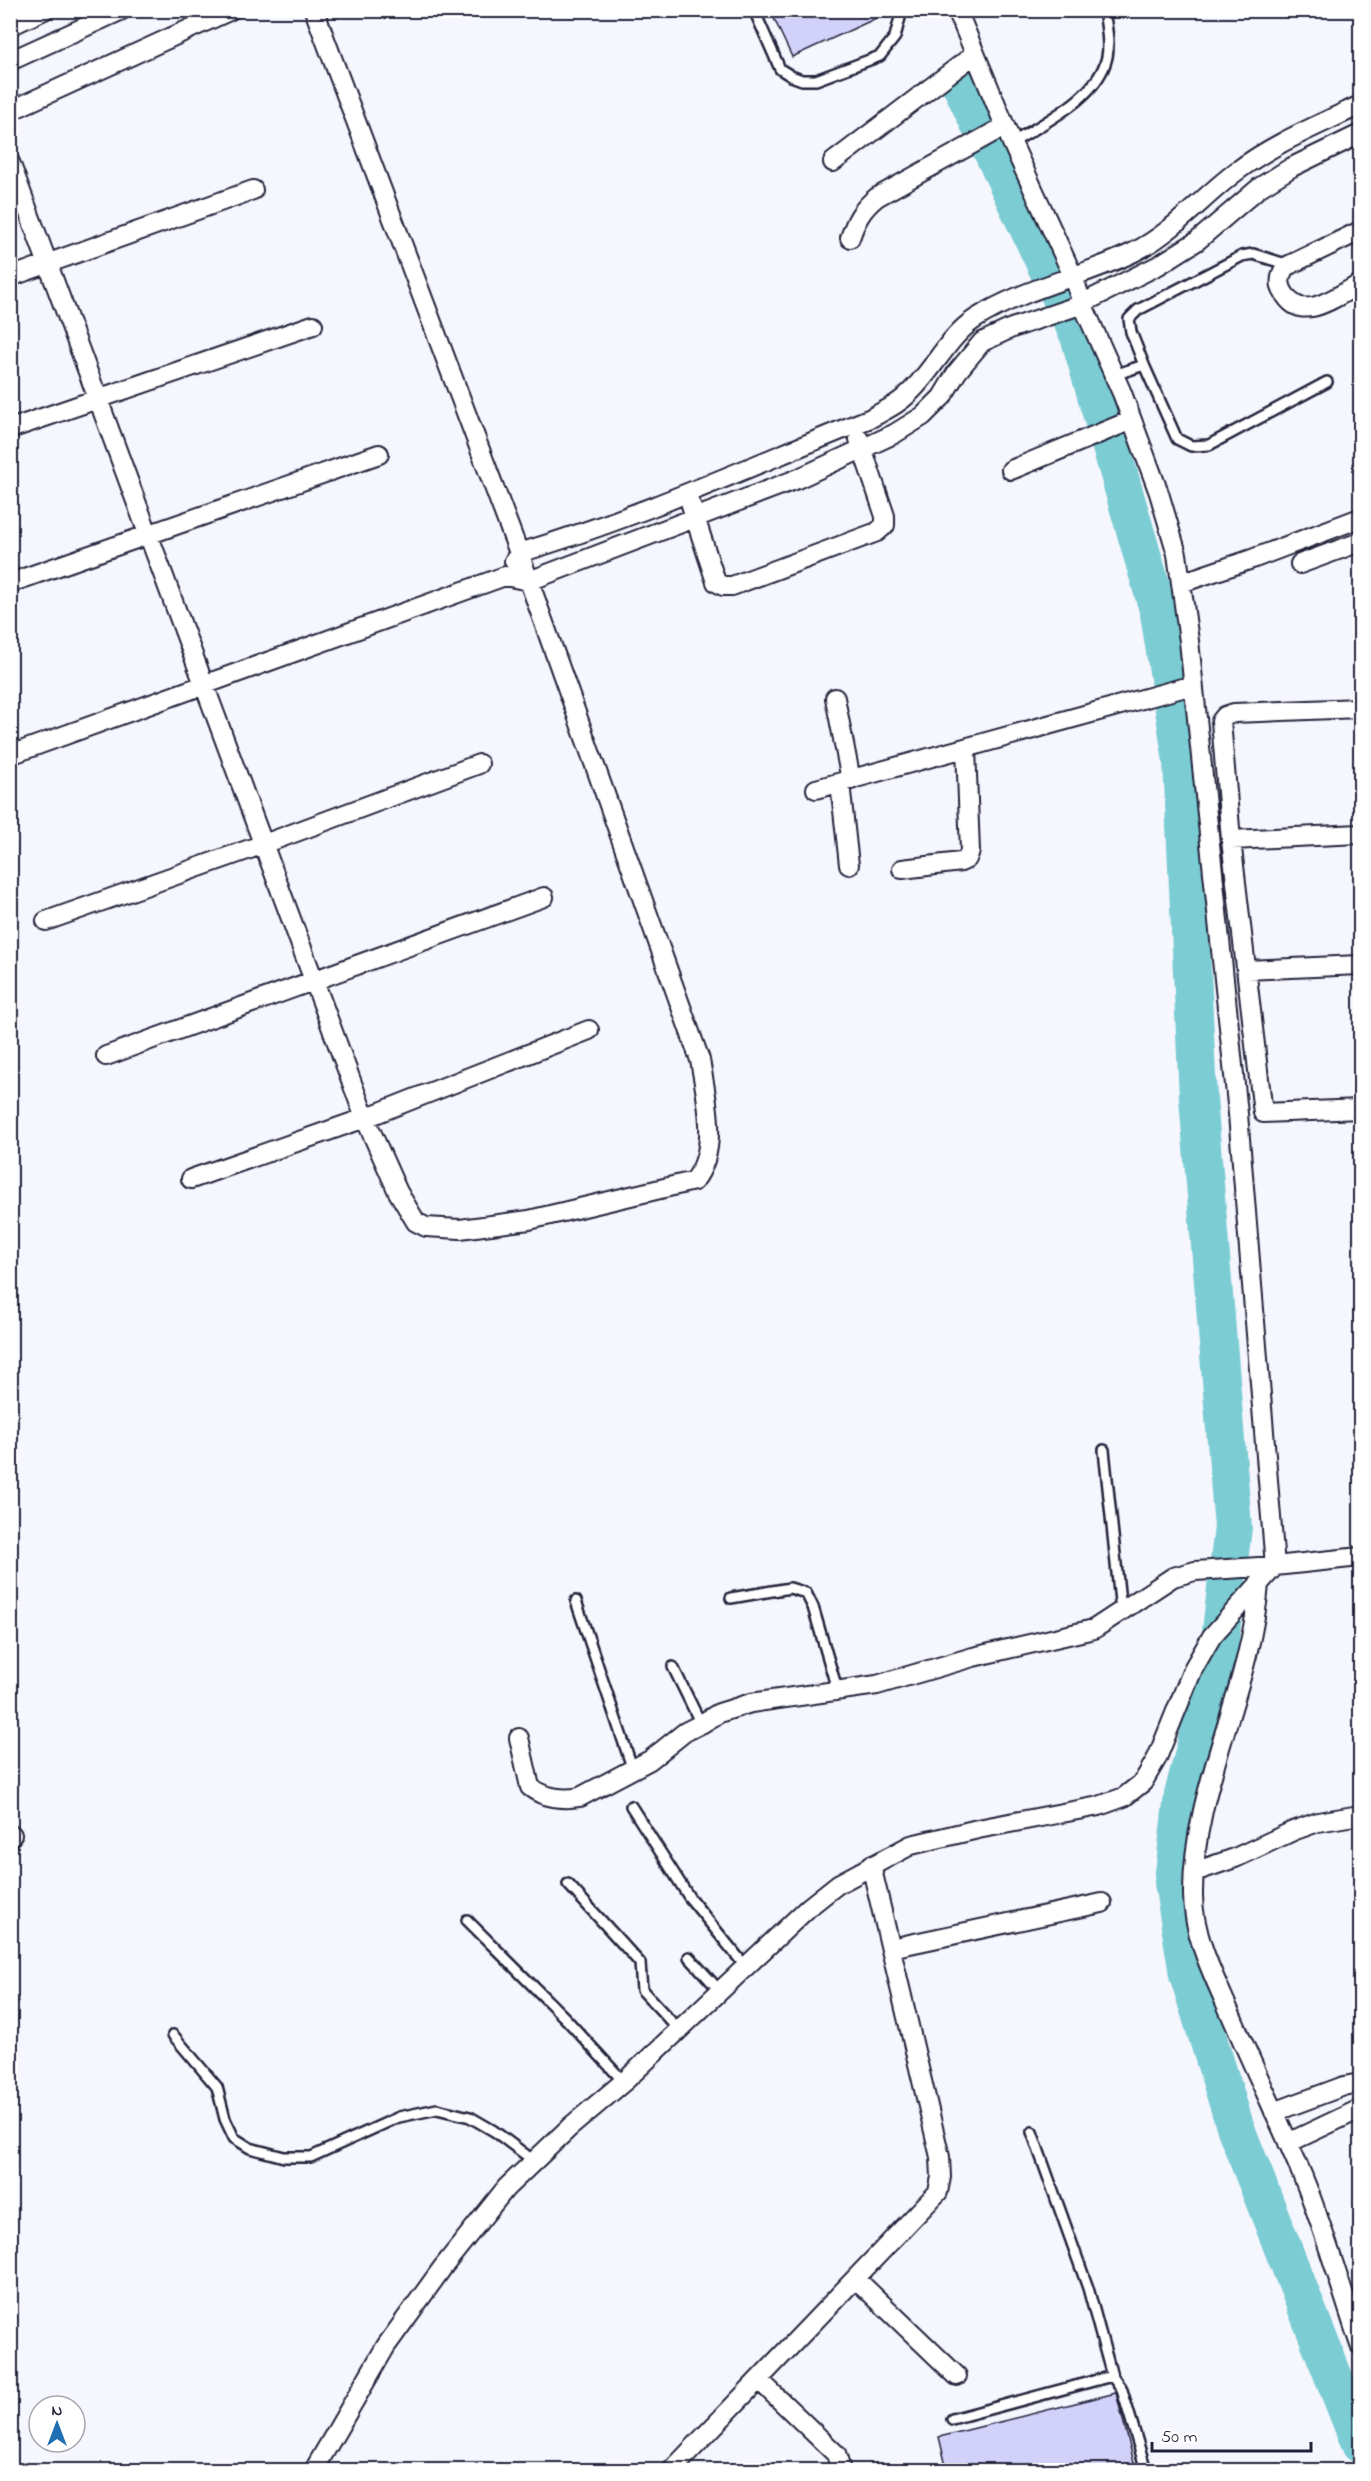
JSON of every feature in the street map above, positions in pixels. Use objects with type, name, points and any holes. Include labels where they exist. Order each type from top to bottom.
[{"type":"street","points":[[10,26],[44,10]]},
{"type":"street","points":[[10,61],[122,10]]},
{"type":"street","points":[[10,111],[231,10]]},
{"type":"street","points":[[10,162],[365,1118],[402,1199],[416,1222],[426,1227],[460,1229],[529,1220],[694,1181],[702,1171],[706,1158],[708,1133],[700,1060],[519,553],[314,10]]},
{"type":"street","points":[[314,2470],[386,2346],[471,2232],[506,2188],[570,2127],[624,2082],[809,1907],[838,1884],[910,1845],[978,1829],[1099,1806],[1124,1797],[1143,1782],[1157,1758],[1193,1669],[1212,1636],[1275,1566],[1238,1114],[1188,687],[1181,583],[1176,554],[1159,493],[1114,375],[1079,304],[1012,143],[998,130],[975,54],[957,10]]},
{"type":"street","points":[[832,162],[975,54]]},
{"type":"street","points":[[505,576],[519,553],[566,539],[687,492],[893,406],[907,396],[952,339],[972,320],[994,307],[1133,252],[1166,233],[1238,171],[1281,144],[1360,105]]},
{"type":"street","points":[[850,238],[857,218],[877,197],[998,130]]},
{"type":"street","points":[[10,755],[505,576],[529,581],[797,479],[863,449],[923,416],[942,397],[957,372],[982,342],[1012,328],[1079,304],[1159,265],[1197,241],[1260,187],[1292,167],[1360,134]]},
{"type":"street","points":[[10,277],[253,190]]},
{"type":"street","points":[[1360,231],[1289,265],[1281,274],[1280,287],[1295,307],[1303,309],[1314,307],[1360,284]]},
{"type":"street","points":[[10,429],[313,325]]},
{"type":"street","points":[[1011,470],[1132,420]]},
{"type":"street","points":[[687,492],[716,582],[723,586],[732,586],[877,532],[885,525],[885,516],[863,449],[852,425]]},
{"type":"street","points":[[10,583],[379,454]]},
{"type":"street","points":[[1181,583],[1360,518]]},
{"type":"street","points":[[1300,564],[1360,542]]},
{"type":"street","points":[[816,789],[1188,687]]},
{"type":"street","points":[[835,698],[846,782],[849,865]]},
{"type":"street","points":[[1360,708],[1234,713],[1225,716],[1221,721],[1263,1113],[1360,1109]]},
{"type":"street","points":[[902,869],[961,862],[967,858],[970,851],[966,748]]},
{"type":"street","points":[[46,921],[264,844],[478,764]]},
{"type":"street","points":[[1232,840],[1360,834]]},
{"type":"street","points":[[106,1056],[544,897]]},
{"type":"street","points":[[1247,970],[1360,965]]},
{"type":"street","points":[[191,1179],[365,1118],[589,1030]]},
{"type":"street","points":[[519,1738],[527,1782],[535,1791],[558,1798],[580,1797],[633,1770],[719,1713],[751,1703],[877,1685],[973,1657],[1094,1629],[1173,1577],[1195,1571],[1360,1557]]},
{"type":"street","points":[[1252,1591],[1257,1611],[1216,1757],[1195,1850],[1194,1922],[1220,1991],[1304,2179],[1355,2311],[1360,2344]]},
{"type":"street","points":[[1194,1872],[1235,1858],[1293,1830],[1318,1822],[1360,1815]]},
{"type":"street","points":[[672,2470],[938,2192],[941,2177],[940,2157],[871,1865]]},
{"type":"street","points":[[891,1948],[1102,1903]]},
{"type":"street","points":[[1274,2112],[1344,2086],[1360,2083]]},
{"type":"street","points":[[1287,2143],[1360,2109]]},
{"type":"street","points":[[856,2279],[957,2376]]},
{"type":"street","points":[[759,2380],[836,2454],[841,2470]]},
{"type":"lane","points":[[754,10],[780,69],[802,80],[816,80],[880,56],[895,37],[902,10]]},
{"type":"lane","points":[[1012,143],[1086,94],[1100,77],[1107,57],[1104,10]]},
{"type":"lane","points":[[1289,265],[1253,254],[1242,256],[1138,310],[1130,319],[1130,326],[1144,365],[1177,439],[1191,446],[1209,445],[1327,382]]},
{"type":"lane","points":[[1114,375],[1144,365]]},
{"type":"lane","points":[[1104,1450],[1121,1611]]},
{"type":"lane","points":[[731,1599],[790,1588],[806,1593],[813,1607],[837,1689]]},
{"type":"lane","points":[[576,1601],[633,1770]]},
{"type":"lane","points":[[673,1667],[700,1724]]},
{"type":"lane","points":[[631,1806],[689,1897],[746,1966]]},
{"type":"lane","points":[[568,1884],[640,1963],[642,1990],[679,2030]]},
{"type":"lane","points":[[466,1920],[566,2019],[624,2082]]},
{"type":"lane","points":[[689,1957],[720,1991]]},
{"type":"lane","points":[[173,2036],[217,2087],[225,2120],[234,2138],[250,2148],[284,2157],[311,2157],[399,2117],[437,2109],[470,2117],[494,2131],[534,2161]]},
{"type":"lane","points":[[1032,2132],[1088,2288],[1112,2376],[1122,2390],[1146,2470]]},
{"type":"lane","points":[[952,2419],[1112,2376]]},
{"type":"building","points":[[770,10],[894,10],[792,57]]},
{"type":"building","points":[[1116,2393],[1136,2470],[947,2470],[939,2437]]},
{"type":"waterway","points":[[960,83],[1079,336],[1159,613],[1182,761],[1198,1098],[1233,1527],[1218,1658],[1183,1795],[1173,1882],[1188,1974],[1236,2129],[1360,2444]]}]
